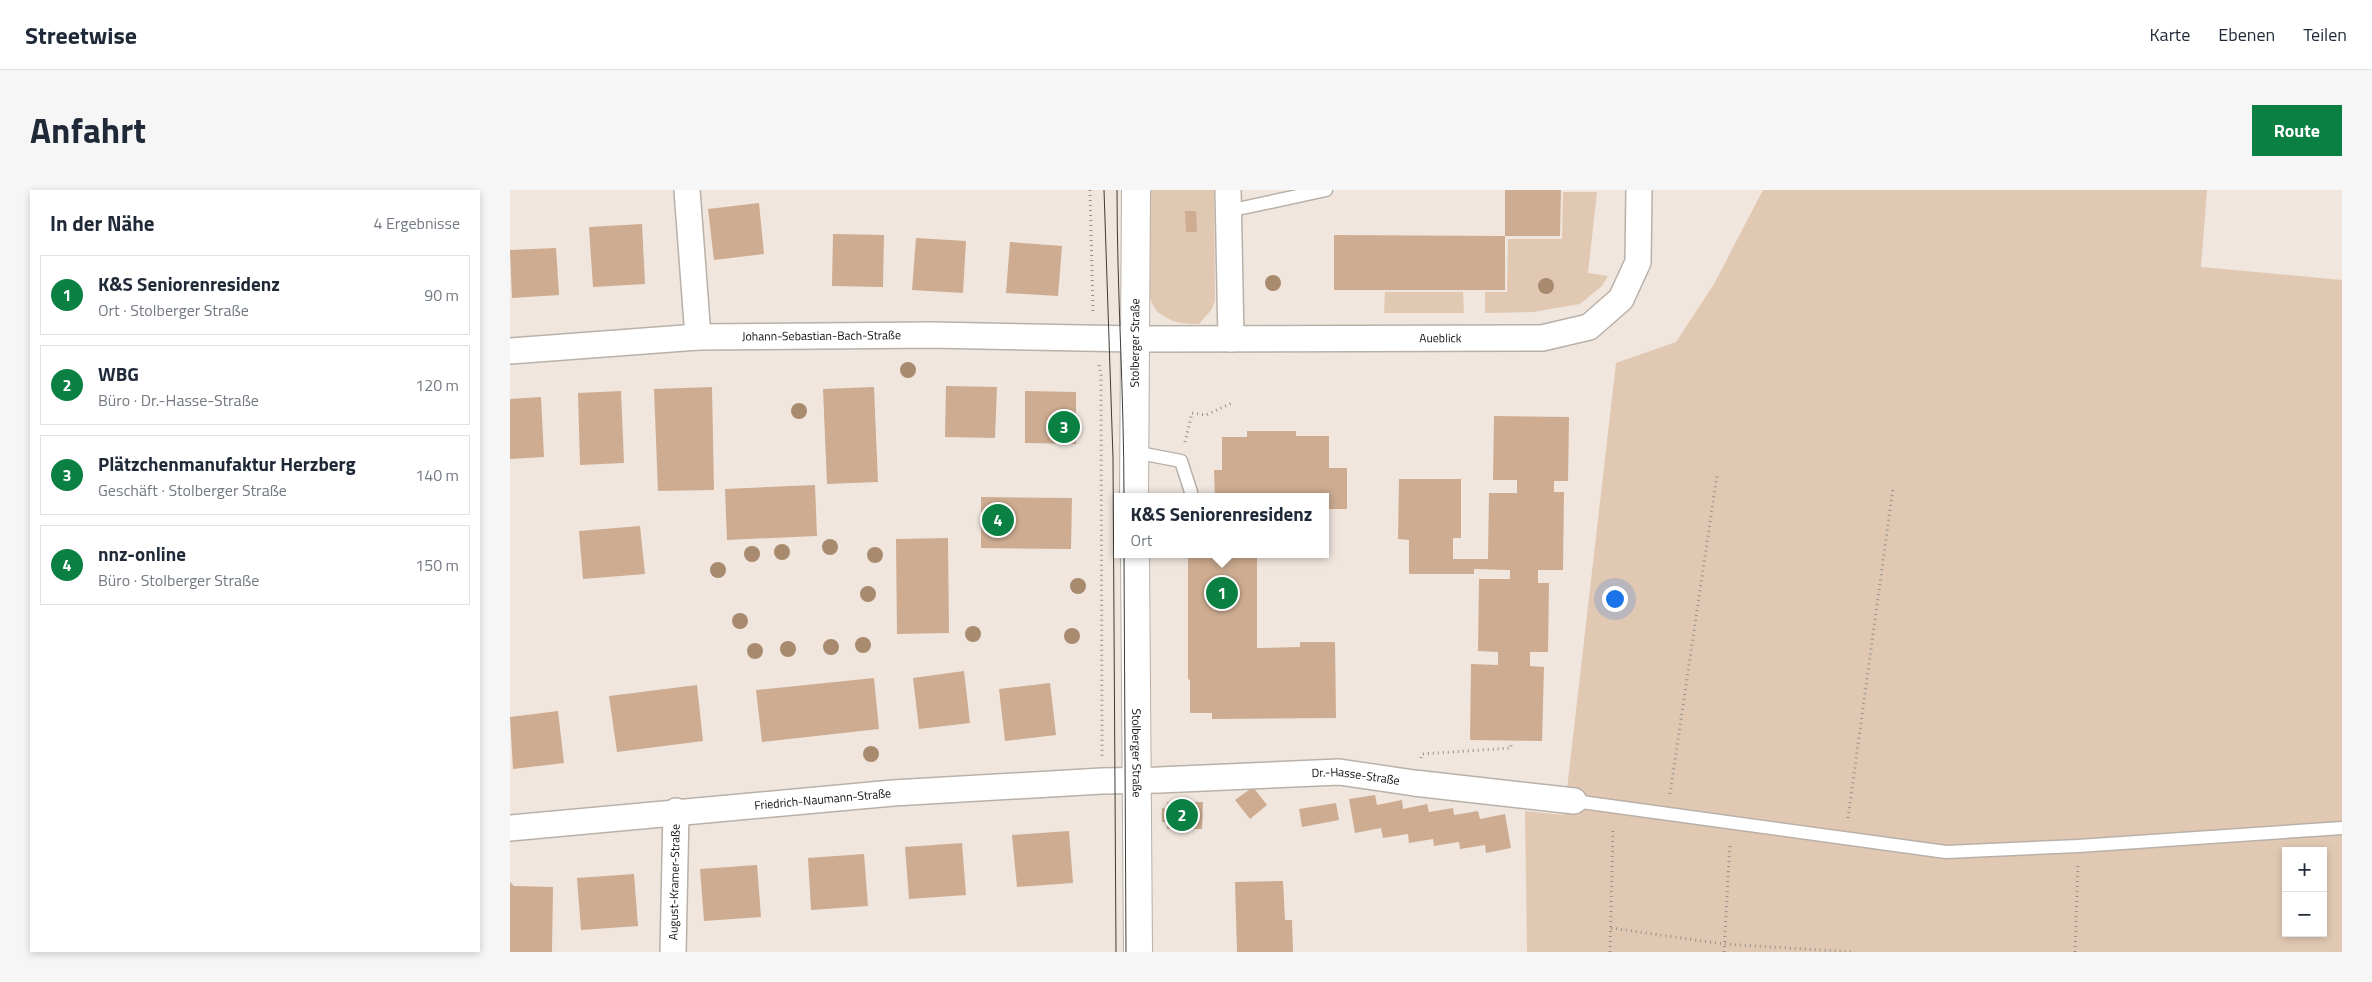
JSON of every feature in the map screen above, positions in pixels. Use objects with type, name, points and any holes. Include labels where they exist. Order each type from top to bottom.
[{"type":"main road","name":"Stolberger Straße","points":[[1134,493],[1136,190]]},
{"type":"main road","name":"Stolberger Straße","points":[[1135,558],[1138,952]]},
{"type":"street","points":[[687,190],[698,337]]},
{"type":"street","name":"Aueblick","points":[[1135,339],[1542,338],[1589,327],[1621,299],[1638,262],[1639,190]]},
{"type":"street","points":[[1228,201],[1231,339]]},
{"type":"street","name":"Johann-Sebastian-Bach-Straße","points":[[510,351],[698,337],[931,335],[1135,339]]},
{"type":"street","name":"Dr.-Hasse-Straße","points":[[1136,781],[1338,772],[1414,783],[1574,801]]},
{"type":"street","name":"Friedrich-Naumann-Straße","points":[[510,828],[676,811],[893,793],[1102,781],[1136,781]]},
{"type":"street","name":"August-Kramer-Straße","points":[[673,952],[676,811]]},
{"type":"lane","points":[[1228,201],[1326,190]]},
{"type":"lane","points":[[1134,452],[1180,461],[1191,493]]},
{"type":"lane","points":[[1574,801],[1946,852],[2078,846],[2342,828]]},
{"type":"path","points":[[1090,190],[1094,338],[1101,374],[1102,781]]},
{"type":"path","points":[[1180,461],[1192,414],[1206,415],[1234,402]]},
{"type":"path","points":[[1667,814],[1717,475]]},
{"type":"path","points":[[1845,838],[1893,488]]},
{"type":"path","points":[[1414,783],[1422,754],[1511,748],[1511,742]]},
{"type":"path","points":[[1610,952],[1614,807]]},
{"type":"path","points":[[1724,952],[1731,823]]},
{"type":"path","points":[[2074,952],[2078,846]]},
{"type":"path","points":[[1611,928],[1724,944],[1852,952]]},
{"type":"shaded area","points":[[1147,190],[1214,190],[1215,300],[1212,309],[1199,324],[1173,321],[1159,313],[1153,304],[1146,274],[1145,256]]},
{"type":"shaded area","points":[[1763,190],[2207,190],[2201,267],[2342,280],[2342,952],[1527,952],[1525,811],[1564,815],[1616,363],[1676,342],[1714,284]]},
{"type":"shaded area","points":[[1563,192],[1597,192],[1588,273],[1608,276],[1602,286],[1580,304],[1533,312],[1485,313],[1485,292],[1507,292],[1508,239],[1562,239]]},
{"type":"shaded area","points":[[1385,292],[1463,292],[1464,313],[1384,313]]},
{"type":"building","points":[[1505,190],[1561,190],[1560,236],[1505,236]]},
{"type":"building","points":[[759,203],[764,254],[714,260],[708,209]]},
{"type":"building","points":[[1185,211],[1196,211],[1197,232],[1186,232]]},
{"type":"building","points":[[642,224],[645,284],[593,287],[589,227]]},
{"type":"building","points":[[833,234],[884,235],[883,287],[832,286]]},
{"type":"building","points":[[1334,235],[1505,236],[1505,290],[1334,290]]},
{"type":"building","points":[[916,238],[966,241],[963,293],[912,290]]},
{"type":"building","points":[[1010,242],[1062,246],[1058,296],[1006,293]]},
{"type":"building","points":[[556,248],[559,295],[512,298],[510,250]]},
{"type":"building","points":[[946,386],[997,387],[995,438],[945,437]]},
{"type":"building","points":[[712,387],[714,490],[658,491],[654,389]]},
{"type":"building","points":[[874,387],[878,482],[827,484],[823,389]]},
{"type":"building","points":[[621,391],[624,463],[580,465],[578,393]]},
{"type":"building","points":[[1025,391],[1076,392],[1076,444],[1025,443]]},
{"type":"building","points":[[541,397],[544,457],[510,459],[510,399]]},
{"type":"building","points":[[1494,416],[1569,417],[1568,481],[1554,481],[1554,492],[1564,492],[1563,570],[1538,570],[1538,583],[1549,583],[1548,652],[1530,652],[1530,666],[1544,667],[1542,741],[1470,740],[1471,664],[1498,665],[1498,652],[1478,651],[1479,579],[1510,579],[1510,570],[1474,569],[1474,574],[1409,574],[1409,540],[1398,539],[1399,479],[1461,479],[1461,538],[1453,538],[1453,559],[1488,559],[1489,493],[1517,493],[1517,480],[1493,480]]},
{"type":"building","points":[[1247,431],[1296,431],[1296,436],[1329,436],[1329,468],[1347,468],[1347,509],[1329,509],[1329,493],[1215,493],[1214,470],[1222,470],[1222,437],[1247,437]]},
{"type":"building","points":[[815,485],[817,536],[727,540],[725,489]]},
{"type":"building","points":[[981,497],[1072,498],[1071,549],[981,548]]},
{"type":"building","points":[[640,526],[645,574],[583,579],[579,531]]},
{"type":"building","points":[[948,538],[949,633],[897,634],[896,539]]},
{"type":"building","points":[[1188,558],[1257,558],[1257,648],[1300,647],[1300,642],[1335,642],[1336,718],[1212,719],[1212,713],[1190,713],[1190,680],[1188,679]]},
{"type":"building","points":[[964,671],[970,723],[919,729],[913,678]]},
{"type":"building","points":[[874,678],[879,729],[762,742],[756,690]]},
{"type":"building","points":[[1050,683],[1056,735],[1005,741],[999,689]]},
{"type":"building","points":[[697,685],[703,741],[617,752],[609,696]]},
{"type":"building","points":[[558,711],[564,763],[513,769],[510,717]]},
{"type":"building","points":[[1253,787],[1267,805],[1250,819],[1235,800]]},
{"type":"building","points":[[1375,795],[1377,805],[1402,800],[1403,809],[1427,804],[1429,812],[1453,808],[1454,815],[1478,811],[1480,819],[1505,814],[1511,848],[1486,853],[1485,845],[1460,849],[1459,842],[1434,846],[1433,839],[1409,843],[1408,834],[1383,838],[1381,828],[1355,833],[1349,799]]},
{"type":"building","points":[[1167,802],[1203,802],[1202,829],[1167,829],[1167,822],[1162,822],[1162,808],[1167,809]]},
{"type":"building","points":[[1336,803],[1339,820],[1302,827],[1299,809]]},
{"type":"building","points":[[1069,831],[1073,883],[1017,887],[1012,835]]},
{"type":"building","points":[[962,843],[966,895],[909,899],[905,847]]},
{"type":"building","points":[[864,854],[868,906],[811,910],[808,858]]},
{"type":"building","points":[[757,865],[761,917],[704,921],[700,869]]},
{"type":"building","points":[[634,874],[638,926],[581,930],[577,878]]},
{"type":"building","points":[[1283,881],[1285,920],[1292,920],[1293,952],[1237,952],[1235,882]]},
{"type":"building","points":[[510,882],[514,886],[553,887],[552,952],[510,952]]},
{"type":"tram line","points":[[1104,190],[1113,458],[1116,952]]},
{"type":"tram line","points":[[1117,190],[1124,493]]},
{"type":"tram line","points":[[1124,558],[1126,952]]},
{"type":"place","name":"Plätzchenmanufaktur Herzberg","points":[[1064,427]]},
{"type":"place","name":"nnz-online","points":[[998,520]]},
{"type":"place","name":"K&S Seniorenresidenz","points":[[1222,593]]},
{"type":"place","name":"WBG","points":[[1182,815]]}]
